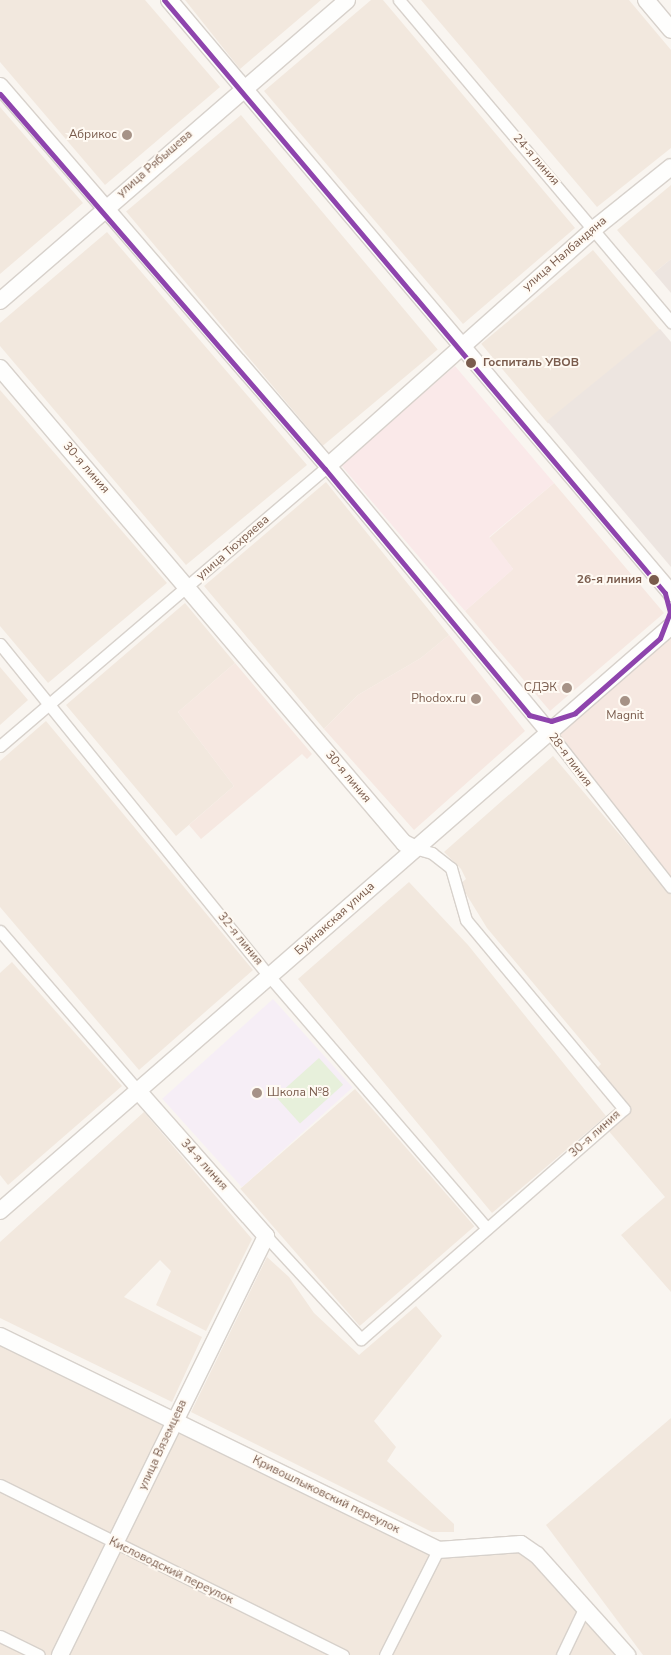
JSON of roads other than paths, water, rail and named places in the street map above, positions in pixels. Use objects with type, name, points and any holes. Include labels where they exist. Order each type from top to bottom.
[{"type":"street","points":[[169,0],[671,593]]},
{"type":"street","name":"улица Рябышева","points":[[0,301],[243,88],[347,0]]},
{"type":"street","name":"24-я линия","points":[[399,0],[595,228],[671,322]]},
{"type":"street","points":[[646,0],[671,30]]},
{"type":"street","name":"28-я линия","points":[[0,86],[328,466],[549,732],[671,887]]},
{"type":"street","name":"улица Налбандяна","points":[[461,344],[595,228],[671,167]]},
{"type":"street","name":"улица Тюхряева","points":[[0,746],[328,466],[461,344]]},
{"type":"street","name":"30-я линия","points":[[0,368],[188,586],[404,844],[432,853],[451,868],[466,920],[624,1109],[487,1228]]},
{"type":"street","name":"Буйнакская улица","points":[[2,1207],[270,977],[414,848],[671,626]]},
{"type":"street","name":"32-я линия","points":[[0,644],[50,702],[270,977],[487,1228]]},
{"type":"street","name":"34-я линия","points":[[0,931],[266,1236],[361,1339],[487,1228]]},
{"type":"street","name":"улица Вяземцева","points":[[60,1655],[266,1236]]},
{"type":"street","name":"Кривошлыковский переулок","points":[[0,1336],[438,1550]]},
{"type":"street","name":"Кисловодский переулок","points":[[0,1485],[343,1655]]},
{"type":"street","points":[[385,1655],[438,1550],[521,1544],[538,1555],[627,1655]]},
{"type":"street","points":[[562,1655],[585,1607]]},
{"type":"street","points":[[0,1636],[39,1655]]},
{"type":"place","name":"Абрикос","points":[[127,135]]},
{"type":"place","name":"Госпиталь УВОВ","points":[[471,363]]},
{"type":"place","name":"26-я линия","points":[[654,580]]},
{"type":"place","name":"СДЭК","points":[[567,688]]},
{"type":"place","name":"Phodox.ru","points":[[476,699]]},
{"type":"place","name":"Magnit","points":[[625,701]]},
{"type":"place","name":"Школа №8","points":[[257,1093]]}]
